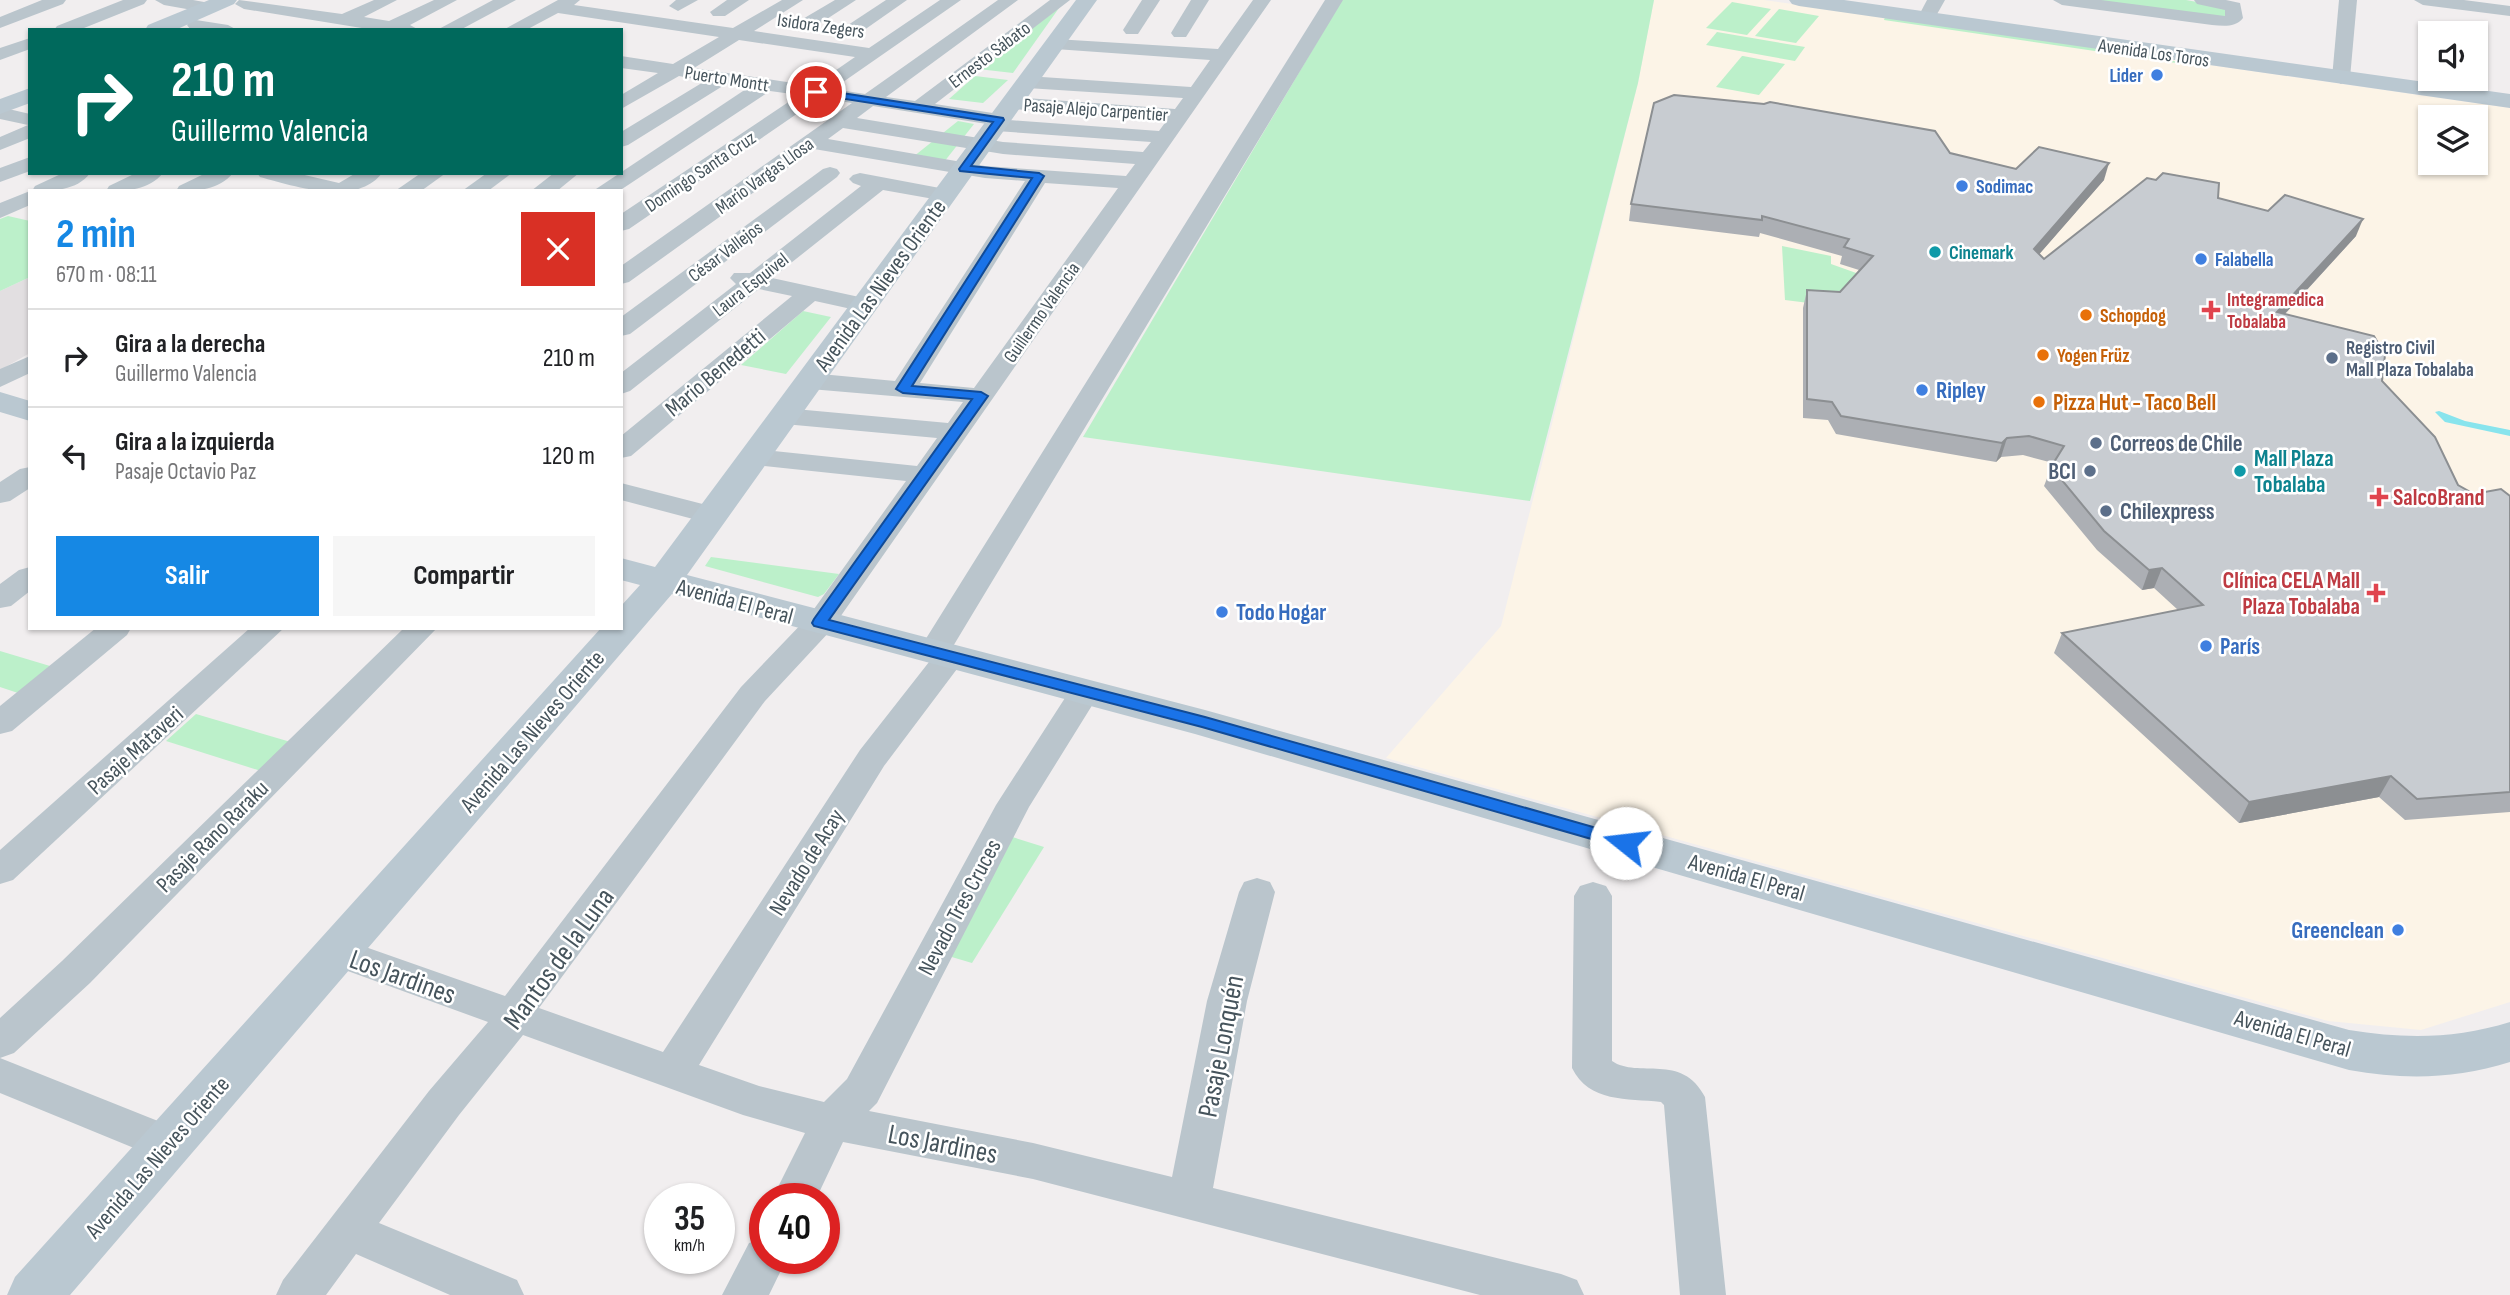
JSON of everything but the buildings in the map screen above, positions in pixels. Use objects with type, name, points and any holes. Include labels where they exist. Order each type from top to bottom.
[{"type":"street","points":[[68,28],[138,0]]},
{"type":"street","points":[[164,0],[219,11],[300,13],[397,28]]},
{"type":"street","points":[[300,13],[329,0]]},
{"type":"street","points":[[344,20],[388,0]]},
{"type":"street","points":[[391,27],[448,0]]},
{"type":"street","points":[[450,28],[507,0]]},
{"type":"street","points":[[719,12],[740,0]]},
{"type":"street","points":[[623,102],[794,0]]},
{"type":"street","points":[[807,24],[847,0]]},
{"type":"street","points":[[851,30],[898,0]]},
{"type":"street","name":"Domingo Santa Cruz","points":[[625,219],[952,0]]},
{"type":"street","name":"Mario Vargas Llosa","points":[[623,276],[1009,0]]},
{"type":"street","points":[[1151,0],[1126,30],[1194,34],[1223,55]]},
{"type":"street","points":[[1194,34],[1200,0]]},
{"type":"street","name":"Guillermo Valencia","points":[[820,623],[1262,0]]},
{"type":"street","name":"Nevado de Acay","points":[[672,1073],[879,748],[942,655],[1334,0]]},
{"type":"street","name":"Avenida Los Toros","points":[[1799,0],[1931,9],[2341,78],[2510,101]]},
{"type":"street","points":[[2062,0],[2139,5],[2218,21],[2234,18],[2236,8],[2232,5],[2203,0]]},
{"type":"street","points":[[2341,78],[2348,0]]},
{"type":"street","points":[[2423,0],[2510,11]]},
{"type":"street","points":[[11,1],[50,3]]},
{"type":"street","points":[[0,23],[50,3]]},
{"type":"street","points":[[676,3],[719,12],[897,37]]},
{"type":"street","points":[[518,27],[563,4]]},
{"type":"street","name":"Isidora Zegers","points":[[563,4],[872,54]]},
{"type":"street","points":[[163,28],[219,11]]},
{"type":"street","points":[[219,11],[227,28]]},
{"type":"street","points":[[518,27],[549,28]]},
{"type":"street","points":[[0,54],[28,44]]},
{"type":"street","points":[[682,48],[734,56]]},
{"type":"street","points":[[839,121],[1041,67],[1223,55]]},
{"type":"street","points":[[1184,71],[1223,55]]},
{"type":"street","name":"Puerto Montt","points":[[623,64],[918,108],[1041,67]]},
{"type":"street","points":[[1041,67],[1196,93]]},
{"type":"street","points":[[1041,67],[1165,136]]},
{"type":"street","points":[[1041,67],[1149,159]]},
{"type":"street","name":"Ernesto Sábato","points":[[918,108],[1041,67]]},
{"type":"street","name":"Pasaje Alejo Carpentier","points":[[1041,67],[1181,115]]},
{"type":"street","name":"Avenida Las Nieves Oriente","points":[[623,599],[642,576],[712,515],[1041,67]]},
{"type":"street","points":[[817,68],[845,72]]},
{"type":"street","points":[[623,140],[722,78]]},
{"type":"street","points":[[0,94],[28,83]]},
{"type":"street","points":[[607,189],[766,84]]},
{"type":"street","points":[[0,107],[28,96]]},
{"type":"street","points":[[0,113],[28,120]]},
{"type":"street","points":[[0,144],[28,132]]},
{"type":"street","points":[[810,142],[964,169],[1132,183]]},
{"type":"street","points":[[0,177],[28,164]]},
{"type":"street","points":[[780,164],[945,195]]},
{"type":"street","name":"César Vallejos","points":[[623,328],[830,173]]},
{"type":"street","points":[[47,189],[76,175]]},
{"type":"street","points":[[121,189],[149,175]]},
{"type":"street","points":[[191,189],[219,175]]},
{"type":"street","points":[[287,175],[307,177],[338,189]]},
{"type":"street","points":[[346,189],[369,175]]},
{"type":"street","points":[[409,189],[433,175]]},
{"type":"street","points":[[477,188],[499,175]]},
{"type":"street","points":[[545,189],[566,175]]},
{"type":"street","points":[[903,389],[1039,176]]},
{"type":"street","name":"Laura Esquivel","points":[[623,384],[879,182]]},
{"type":"street","points":[[3,209],[28,198]]},
{"type":"street","points":[[3,209],[28,214]]},
{"type":"street","points":[[623,252],[865,305]]},
{"type":"street","name":"Mario Benedetti","points":[[623,448],[810,293]]},
{"type":"street","points":[[13,403],[28,368]]},
{"type":"street","points":[[810,381],[981,396]]},
{"type":"street","points":[[784,416],[955,432]]},
{"type":"street","points":[[754,457],[925,474]]},
{"type":"street","points":[[0,495],[28,476]]},
{"type":"street","points":[[623,492],[712,515]]},
{"type":"street","name":"Avenida El Peral","points":[[642,576],[1205,723],[2349,1050],[2385,1056],[2445,1058],[2510,1042]]},
{"type":"street","points":[[0,599],[28,578]]},
{"type":"street","name":"Mantos de la Luna","points":[[299,1295],[444,1103],[501,1036],[529,992],[745,704],[820,623]]},
{"type":"street","points":[[0,723],[114,630]]},
{"type":"street","name":"Pasaje Mataveri","points":[[0,871],[268,630]]},
{"type":"street","name":"Pasaje Rano Raraku","points":[[0,1042],[76,972],[420,630]]},
{"type":"street","name":"Avenida Las Nieves Oriente","points":[[35,1295],[337,952],[598,630]]},
{"type":"street","name":"Nevado Tres Cruces","points":[[802,1183],[832,1122],[862,1091],[1013,805],[1085,691]]},
{"type":"street","name":"Pasaje Lonquén","points":[[1189,1201],[1227,1001],[1257,892]]},
{"type":"street","points":[[1593,896],[1592,1068],[1603,1078],[1673,1088],[1684,1097],[1703,1295]]},
{"type":"street","name":"Los Jardines","points":[[337,952],[758,1103],[832,1122],[1033,1161],[1561,1295]]},
{"type":"street","points":[[0,1074],[168,1144]]},
{"type":"street","points":[[348,1230],[501,1295]]},
{"type":"street","points":[[746,1295],[756,1274]]},
{"type":"shaded area","points":[[1654,0],[1764,0],[2209,62],[2210,65],[2510,108],[2510,1002],[2421,1030],[2328,1021],[1386,758],[1501,626],[1638,83]]},
{"type":"shaded area","points":[[28,278],[28,354],[0,370],[0,291]]},
{"type":"green space","points":[[1342,0],[1654,0],[1638,83],[1530,501],[1083,437]]},
{"type":"green space","points":[[2071,0],[2186,0],[2230,8],[2224,19]]},
{"type":"green space","points":[[1732,2],[1771,9],[1747,35],[1706,28]]},
{"type":"green space","points":[[1059,8],[1013,73],[978,69]]},
{"type":"green space","points":[[1779,9],[1819,16],[1796,43],[1755,36]]},
{"type":"green space","points":[[1885,17],[2155,55],[2183,64],[1884,20]]},
{"type":"green space","points":[[1717,32],[1805,47],[1795,61],[1706,45]]},
{"type":"green space","points":[[1742,56],[1785,64],[1759,95],[1716,87]]},
{"type":"green space","points":[[975,76],[1008,80],[983,103],[949,99]]},
{"type":"green space","points":[[958,121],[974,124],[944,162],[913,157]]},
{"type":"green space","points":[[8,216],[28,221],[28,278],[0,291],[0,219]]},
{"type":"green space","points":[[1782,246],[1831,256],[1831,264],[1859,274],[1833,306],[1785,300]]},
{"type":"green space","points":[[803,311],[831,317],[786,374],[741,365]]},
{"type":"green space","points":[[711,557],[839,574],[824,594],[818,597],[705,566]]},
{"type":"green space","points":[[0,651],[50,666],[18,693],[0,687]]},
{"type":"green space","points":[[196,714],[294,743],[264,772],[166,741]]},
{"type":"green space","points":[[1006,835],[1044,847],[972,963],[945,955]]},
{"type":"water","points":[[2439,411],[2465,421],[2510,430],[2510,436],[2445,422],[2435,412]]},
{"type":"place","name":"Lider","points":[[2157,75]]},
{"type":"place","name":"Sodimac","points":[[1962,186]]},
{"type":"place","name":"Cinemark","points":[[1935,252]]},
{"type":"place","name":"Falabella","points":[[2201,259]]},
{"type":"place","name":"Integramedica Tobalaba","points":[[2211,310]]},
{"type":"place","name":"Schopdog","points":[[2086,315]]},
{"type":"place","name":"Yogen Früz","points":[[2043,355]]},
{"type":"place","name":"Registro Civil Mall Plaza Tobalaba","points":[[2332,358]]},
{"type":"place","name":"Ripley","points":[[1922,390]]},
{"type":"place","name":"Pizza Hut - Taco Bell","points":[[2039,402]]},
{"type":"place","name":"Correos de Chile","points":[[2096,443]]},
{"type":"place","name":"BCI","points":[[2090,471]]},
{"type":"place","name":"Mall Plaza Tobalaba","points":[[2240,471]]},
{"type":"place","name":"SalcoBrand","points":[[2379,497]]},
{"type":"place","name":"Chilexpress","points":[[2106,511]]},
{"type":"place","name":"Clínica CELA Mall Plaza Tobalaba","points":[[2376,593]]},
{"type":"place","name":"Todo Hogar","points":[[1222,612]]},
{"type":"place","name":"París","points":[[2206,646]]},
{"type":"place","name":"Greenclean","points":[[2398,930]]},
{"type":"route","points":[[816,92],[999,120],[964,169],[1039,176],[903,389],[981,396],[820,623],[1205,723],[1626,843]]}]
